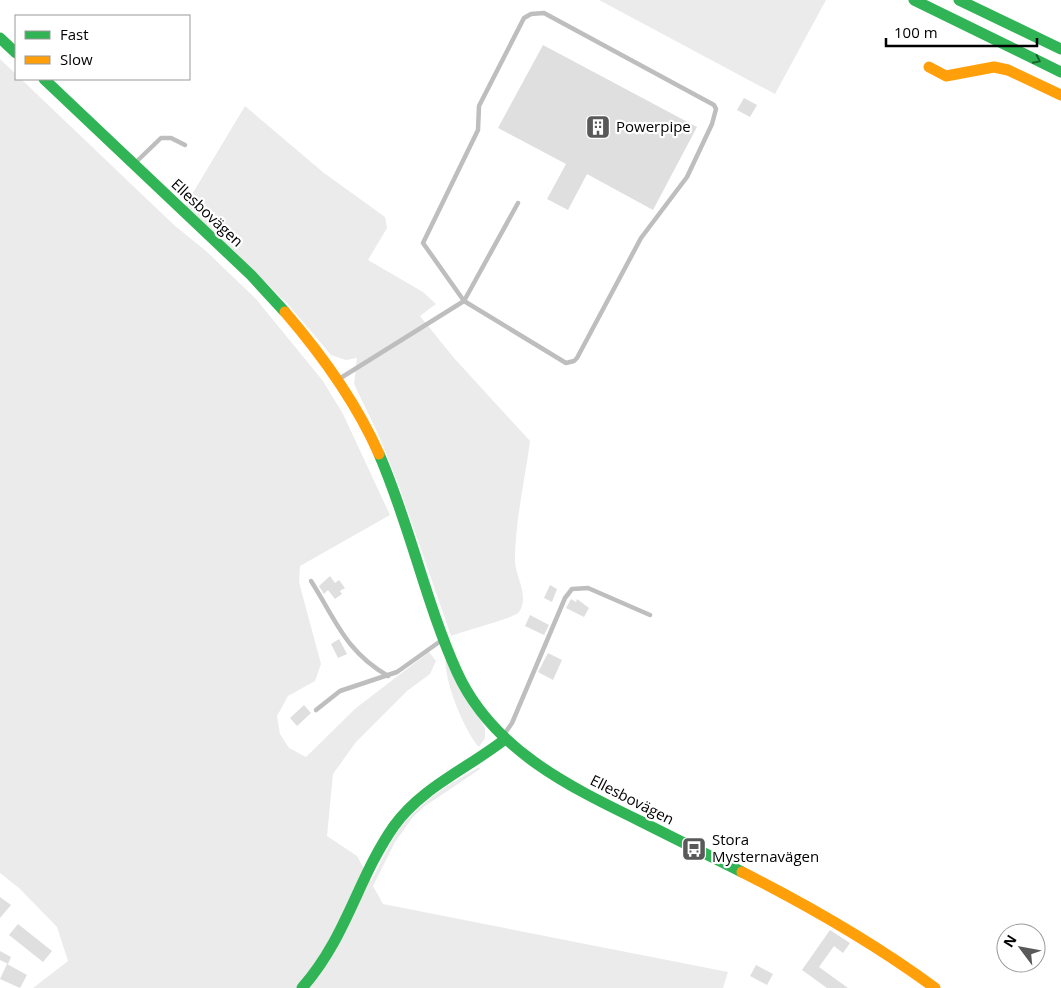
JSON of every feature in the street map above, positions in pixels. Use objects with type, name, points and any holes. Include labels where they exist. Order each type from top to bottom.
[{"type":"main road","points":[[914,0],[1061,72]]},
{"type":"main road","points":[[959,0],[1061,49]]},
{"type":"main road","points":[[0,38],[15,52]]},
{"type":"main road","points":[[929,67],[946,76],[994,68],[1008,70],[1061,95]]},
{"type":"main road","name":"Ellesbovägen","points":[[45,80],[283,308],[313,344],[338,380],[362,420],[381,461],[454,662],[478,709],[503,738],[524,758],[588,795],[828,916],[887,953],[935,988]]},
{"type":"main road","points":[[302,988],[313,976],[330,950],[383,844],[399,820],[429,792],[503,738]]},
{"type":"lane","points":[[544,12],[714,105],[715,113],[712,124],[687,177],[641,238],[574,362],[566,363],[464,300],[424,246],[423,240],[478,130],[479,106],[527,15],[544,12]]},
{"type":"lane","points":[[134,164],[161,138],[171,138],[185,145]]},
{"type":"lane","points":[[338,380],[464,300],[518,203]]},
{"type":"lane","points":[[311,581],[343,636],[360,658],[388,676]]},
{"type":"lane","points":[[503,738],[512,723],[561,607],[572,589],[588,588],[650,615]]},
{"type":"lane","points":[[316,710],[340,691],[388,676],[405,667],[445,638]]},
{"type":"shaded area","points":[[599,0],[826,0],[775,94]]},
{"type":"shaded area","points":[[0,59],[15,73],[15,80],[22,80],[174,225],[206,251],[256,299],[323,381],[343,414],[390,515],[300,566],[299,582],[321,664],[315,681],[288,696],[277,716],[280,734],[289,748],[306,757],[356,708],[429,652],[436,661],[430,674],[407,691],[356,742],[333,774],[327,836],[357,856],[371,881],[396,834],[413,813],[445,788],[479,767],[480,769],[425,806],[413,817],[395,842],[373,886],[383,904],[728,972],[723,988],[33,988],[68,961],[57,927],[19,888],[0,873]]},
{"type":"shaded area","points":[[245,106],[324,173],[385,217],[387,228],[368,260],[423,292],[436,304],[420,316],[454,358],[530,441],[515,545],[515,560],[523,599],[519,612],[515,615],[451,636],[398,483],[379,436],[354,384],[357,358],[346,360],[331,355],[287,303],[185,206]]},
{"type":"shaded area","points":[[446,657],[485,728],[485,738],[479,747],[461,718],[451,691]]},
{"type":"building","name":"Powerpipe","points":[[543,45],[697,127],[653,210],[587,174],[568,210],[547,199],[566,164],[498,128]]},
{"type":"building","points":[[744,98],[757,105],[750,117],[737,110]]},
{"type":"building","points":[[330,576],[335,583],[339,580],[345,588],[340,591],[342,594],[335,599],[328,590],[324,594],[319,586]]},
{"type":"building","points":[[550,585],[557,589],[552,602],[544,598]]},
{"type":"building","points":[[571,599],[576,602],[577,599],[589,608],[584,617],[566,608]]},
{"type":"building","points":[[530,615],[549,625],[544,635],[525,626]]},
{"type":"building","points":[[339,639],[347,654],[338,658],[331,644]]},
{"type":"building","points":[[548,653],[562,660],[553,680],[538,672]]},
{"type":"building","points":[[304,705],[311,713],[297,726],[290,718]]},
{"type":"building","points":[[0,897],[11,905],[0,918]]},
{"type":"building","points":[[18,924],[52,951],[43,962],[9,935]]},
{"type":"building","points":[[830,930],[850,943],[843,953],[834,946],[819,967],[848,988],[827,988],[802,970]]},
{"type":"building","points":[[0,951],[11,957],[8,964],[0,960]]},
{"type":"building","points":[[7,964],[27,975],[20,988],[0,979]]},
{"type":"building","points":[[756,965],[773,974],[767,985],[750,976]]},
{"type":"traffic: fast","points":[[914,0],[1061,72]]},
{"type":"traffic: fast","points":[[959,0],[1061,49]]},
{"type":"traffic: fast","points":[[0,38],[15,52]]},
{"type":"traffic: fast","points":[[45,80],[251,275],[285,312]]},
{"type":"traffic: fast","points":[[379,454],[400,508],[426,591],[457,672],[472,699],[490,723],[511,744],[560,779],[613,808],[742,872]]},
{"type":"traffic: fast","points":[[302,988],[330,949],[370,866],[394,826],[431,789],[504,740]]},
{"type":"traffic: slow","points":[[929,67],[946,76],[994,67],[1008,70],[1061,95]]},
{"type":"traffic: slow","points":[[285,312],[312,345],[349,398],[379,454]]},
{"type":"traffic: slow","points":[[742,872],[841,926],[912,971],[935,988]]},
{"type":"place","name":"Powerpipe","points":[[598,127]]},
{"type":"place","name":"Stora Mysternavägen","points":[[694,849]]}]
